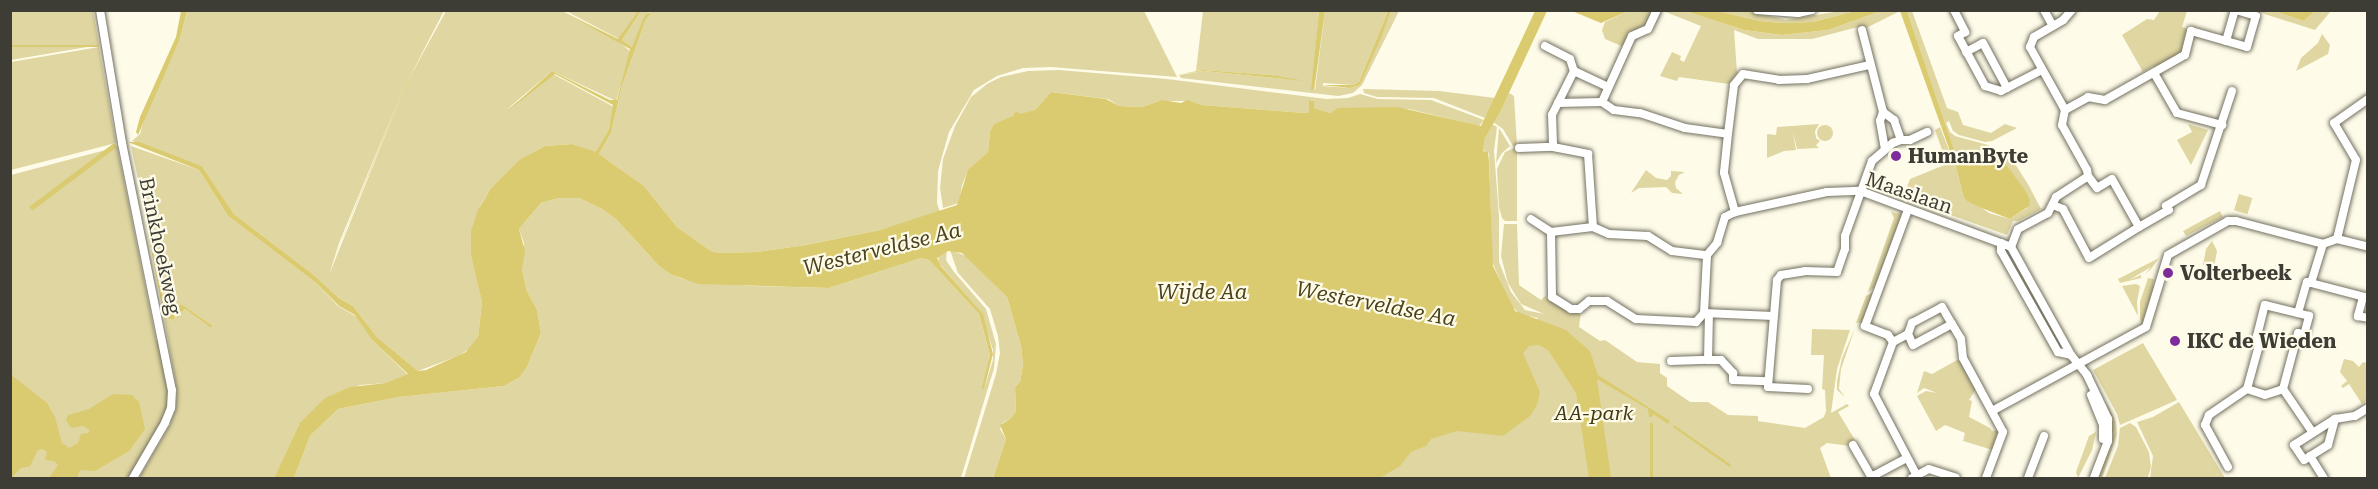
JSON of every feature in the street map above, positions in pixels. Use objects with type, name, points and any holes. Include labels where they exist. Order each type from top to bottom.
[{"type":"street","name":"Brinkhoekweg","points":[[100,10],[122,142],[173,396],[165,423],[133,478]]},
{"type":"street","points":[[1602,102],[1632,36],[1648,29],[1657,10]]},
{"type":"street","points":[[1757,10],[1798,13],[1812,10]]},
{"type":"street","points":[[1954,10],[1965,32],[1958,36],[1985,86],[2001,91],[2042,70]]},
{"type":"street","points":[[2044,10],[2053,26]]},
{"type":"street","points":[[2065,110],[2088,97],[2105,100],[2185,55],[2191,31],[2226,41],[2247,47],[2256,16],[2236,10],[2226,41]]},
{"type":"street","points":[[2068,11],[2063,20],[2034,37],[2031,47],[2065,110],[2062,125],[2087,170],[2088,176],[2097,188],[2112,179],[2139,227]]},
{"type":"street","points":[[1862,30],[1869,65],[1883,112],[1880,121],[1885,148]]},
{"type":"street","points":[[1966,52],[1983,44],[2007,88]]},
{"type":"street","points":[[1545,46],[1570,59],[1574,71],[1552,115],[1553,147]]},
{"type":"street","points":[[1708,360],[1707,255],[1717,243],[1725,217],[1735,212],[1724,174],[1734,85],[1743,74],[1779,80],[1807,79],[1869,65]]},
{"type":"street","points":[[1574,71],[1608,87]]},
{"type":"street","points":[[2154,73],[2177,113],[2222,125]]},
{"type":"street","points":[[2053,205],[2062,209],[2090,258],[2169,210],[2166,206],[2201,185],[2232,91]]},
{"type":"street","points":[[2337,239],[2356,160],[2334,123],[2367,99]]},
{"type":"street","points":[[1558,103],[1602,102],[1614,110],[1640,113],[1685,128],[1728,134]]},
{"type":"street","points":[[1883,112],[1894,120],[1901,140]]},
{"type":"street","points":[[1808,389],[1768,387],[1777,280],[1781,275],[1804,271],[1837,272],[1845,249],[1845,236],[1870,163],[1885,148],[1927,132]]},
{"type":"street","points":[[1519,148],[1553,147],[1562,151],[1583,151],[1591,158],[1593,227]]},
{"type":"street","points":[[2088,176],[2056,197],[2048,213],[2018,230],[2011,247],[2077,364],[2079,374],[2094,401],[2103,427],[2103,440],[2092,478]]},
{"type":"street","name":"Maaslaan","points":[[1735,212],[1827,192],[1860,192],[2011,247]]},
{"type":"street","points":[[1893,342],[1888,335],[1864,326],[1908,210]]},
{"type":"street","points":[[1531,219],[1551,232],[1593,227],[1609,234],[1648,236],[1672,251],[1707,255]]},
{"type":"street","points":[[1992,411],[2146,327],[2166,260],[2172,251],[2228,221],[2251,224],[2323,244],[2337,239],[2367,247]]},
{"type":"street","points":[[1551,232],[1552,297],[1571,309],[1579,309],[1588,301],[1607,301],[1636,320],[1696,322],[1707,314],[1773,316]]},
{"type":"street","points":[[2001,243],[2001,251],[2058,352],[2071,355]]},
{"type":"street","points":[[2311,283],[2323,244]]},
{"type":"street","points":[[2298,313],[2307,282],[2365,298],[2358,316],[2367,318]]},
{"type":"street","points":[[2228,467],[2205,425],[2212,410],[2247,389],[2259,345],[2257,336],[2265,305],[2309,316],[2304,335],[2298,333],[2283,389],[2313,433]]},
{"type":"street","points":[[1956,478],[1929,469],[1914,477],[1874,394],[1893,342],[1908,334],[1912,323],[1942,307],[1961,339],[1963,358],[2003,432],[1986,478]]},
{"type":"street","points":[[1908,334],[1913,345],[1952,324]]},
{"type":"street","points":[[1671,361],[1721,360],[1733,373],[1732,380],[1768,381]]},
{"type":"street","points":[[2247,389],[2265,395],[2283,389]]},
{"type":"street","points":[[2335,419],[2328,445],[2304,460],[2294,445],[2335,419],[2355,416],[2367,408]]},
{"type":"street","points":[[2028,478],[2044,436]]},
{"type":"street","points":[[1853,445],[1872,478],[1906,458]]},
{"type":"street","points":[[2310,456],[2324,478]]},
{"type":"green space","points":[[11,11],[93,11],[99,45],[11,60]]},
{"type":"green space","points":[[187,11],[444,11],[405,84],[339,243],[329,275],[406,84],[446,11],[562,11],[618,41],[631,52],[616,101],[552,71],[504,112],[553,74],[614,107],[609,129],[596,153],[572,144],[545,146],[520,159],[491,188],[480,206],[475,267],[482,302],[478,337],[471,348],[458,356],[418,371],[377,337],[353,306],[339,298],[314,275],[234,214],[202,166],[132,141],[140,134],[145,116],[180,39]]},
{"type":"green space","points":[[566,11],[638,11],[619,39]]},
{"type":"green space","points":[[641,11],[650,11],[632,47],[622,40]]},
{"type":"green space","points":[[654,11],[1144,11],[1177,77],[1051,67],[1023,68],[997,76],[974,90],[949,132],[938,171],[937,203],[940,212],[880,230],[806,245],[756,252],[719,253],[711,251],[677,227],[644,186],[599,154],[611,133],[622,86],[646,19]]},
{"type":"green space","points":[[1203,11],[1319,11],[1312,91],[1315,90],[1325,11],[1388,11],[1359,82],[1353,85],[1323,83],[1323,86],[1350,88],[1360,85],[1391,11],[1399,11],[1362,85],[1353,93],[1338,96],[1181,78],[1179,75],[1204,71],[1285,79],[1271,75],[1203,70],[1196,71]]},
{"type":"green space","points":[[1628,11],[1655,11],[1647,27],[1624,47],[1605,39],[1602,30],[1605,22]]},
{"type":"green space","points":[[1663,11],[1685,11],[1744,30],[1782,35],[1828,30],[1881,11],[1900,11],[1866,28],[1858,27],[1812,39],[1758,39],[1734,30],[1737,73],[1729,84],[1679,77],[1677,81],[1660,76],[1672,52],[1681,56],[1680,60],[1684,62],[1701,26]]},
{"type":"green space","points":[[1717,11],[1747,11],[1786,20],[1840,11],[1855,11],[1813,22],[1784,23],[1760,21]]},
{"type":"green space","points":[[1907,11],[1912,11],[1947,108],[1958,112],[1963,125],[1991,133],[2005,124],[2017,128],[1992,141],[1985,142],[1959,135],[1953,131],[1949,121],[1946,123],[1950,132],[1955,136],[1988,145],[2012,159],[2029,186],[2041,209],[2018,221],[2013,221],[2007,235],[1903,198],[1910,179],[1947,164],[1935,130],[1940,127],[1957,171],[1963,195],[1989,213],[2010,219],[2027,208],[2029,198],[2005,163],[1963,157],[1954,151]]},
{"type":"green space","points":[[2160,11],[2187,11],[2182,27],[2188,29],[2181,53],[2143,72],[2122,35],[2147,19],[2154,20]]},
{"type":"green space","points":[[2255,11],[2274,11],[2304,21],[2315,11],[2331,11],[2315,30]]},
{"type":"green space","points":[[2322,34],[2330,45],[2328,54],[2296,71],[2301,58],[2318,43]]},
{"type":"green space","points":[[99,47],[116,143],[11,170],[11,62]]},
{"type":"green space","points":[[1059,70],[1167,79],[1327,99],[1348,98],[1360,94],[1378,99],[1431,100],[1484,120],[1479,126],[1409,109],[1337,108],[1330,113],[1314,108],[1314,101],[1310,100],[1309,112],[1305,113],[1202,105],[1189,101],[1159,101],[1142,107],[1119,106],[1108,99],[1051,92],[1035,110],[994,124],[990,131],[988,152],[968,171],[962,185],[959,203],[943,208],[940,188],[943,159],[955,126],[971,97],[987,84],[1001,77],[1028,71]]},
{"type":"green space","points":[[1363,89],[1439,91],[1495,98],[1485,118],[1434,98],[1377,97],[1364,93]]},
{"type":"green space","points":[[1509,93],[1514,96],[1517,146],[1513,146],[1503,129],[1493,122]]},
{"type":"green space","name":"AA-park","points":[[1492,124],[1497,127],[1494,151],[1499,216],[1499,262],[1511,292],[1525,310],[1544,314],[1521,304],[1508,283],[1501,256],[1504,224],[1517,224],[1519,285],[1541,300],[1545,296],[1570,313],[1581,312],[1579,327],[1600,341],[1605,340],[1637,362],[1660,364],[1660,373],[1667,378],[1667,386],[1690,402],[1708,402],[1728,415],[1758,416],[1758,421],[1805,428],[1824,417],[1826,411],[1825,390],[1822,389],[1824,355],[1811,355],[1812,329],[1850,330],[1837,369],[1831,413],[1847,404],[1849,406],[1838,412],[1855,440],[1848,444],[1850,446],[1827,443],[1820,448],[1831,478],[1366,478],[1522,354],[1538,318],[1520,314],[1510,305],[1492,261],[1489,153],[1483,150],[1485,138]]},
{"type":"green space","points":[[1819,124],[1815,131],[1816,138],[1820,141],[1816,145],[1819,148],[1797,149],[1793,132],[1796,150],[1784,151],[1767,158],[1767,134],[1776,135],[1777,127]]},
{"type":"green space","points":[[2188,124],[2208,130],[2191,165],[2177,140],[2192,132]]},
{"type":"green space","points":[[1825,125],[1831,127],[1833,133],[1831,139],[1825,141],[1819,139],[1817,133],[1819,127]]},
{"type":"green space","points":[[1499,128],[1510,146],[1496,163]]},
{"type":"green space","points":[[131,146],[199,170],[228,216],[316,283],[338,306],[359,318],[373,341],[408,375],[386,383],[360,385],[332,395],[300,424],[274,478],[139,478],[170,425],[176,407],[177,391],[164,317],[172,320],[185,309],[211,328],[213,326],[183,305],[168,305],[164,300]]},
{"type":"green space","points":[[117,147],[156,340],[160,341],[170,395],[167,413],[129,478],[11,478],[11,175]]},
{"type":"green space","points":[[1517,147],[1517,221],[1505,221],[1499,207],[1497,169],[1505,152]]},
{"type":"green space","points":[[1646,170],[1656,178],[1667,180],[1671,176],[1671,171],[1685,172],[1679,175],[1675,182],[1676,188],[1683,194],[1672,193],[1666,187],[1639,188],[1631,193]]},
{"type":"green space","points":[[2239,194],[2252,198],[2247,214],[2234,210]]},
{"type":"green space","points":[[559,198],[579,198],[602,209],[616,219],[660,267],[683,279],[750,286],[829,288],[921,258],[929,260],[979,314],[990,355],[984,389],[993,360],[993,350],[981,312],[939,263],[938,256],[947,251],[946,260],[954,272],[986,309],[996,344],[994,368],[961,478],[294,478],[310,436],[338,409],[399,397],[504,386],[520,377],[527,367],[541,333],[537,310],[527,291],[522,270],[524,243],[519,229],[541,203]]},
{"type":"green space","points":[[2220,211],[2223,217],[2186,236],[2183,231]]},
{"type":"green space","points":[[1891,212],[1901,214],[1902,219],[1874,288],[1868,292],[1894,218]]},
{"type":"green space","points":[[2212,241],[2217,251],[2214,267],[2203,265],[2206,249]]},
{"type":"green space","points":[[950,250],[966,256],[1007,297],[1021,346],[1023,365],[1020,382],[1015,387],[1016,411],[1010,419],[1002,423],[1000,429],[1006,439],[993,478],[964,478],[996,374],[1000,353],[998,336],[990,309],[958,273]]},
{"type":"green space","points":[[2159,258],[2145,274],[2151,267],[2129,280],[2141,275],[2141,278],[2120,283],[2118,279]]},
{"type":"green space","points":[[2148,278],[2154,279],[2153,285],[2155,286],[2143,325],[2140,319],[2140,302]]},
{"type":"green space","points":[[2136,284],[2140,286],[2137,302],[2138,316],[2122,286]]},
{"type":"green space","points":[[1874,294],[1864,322],[1856,323],[1866,296]]},
{"type":"green space","points":[[1855,328],[1841,369],[1839,389],[1845,397],[1837,390],[1837,381],[1842,358]]},
{"type":"green space","points":[[2143,343],[2177,400],[2120,425],[2117,414],[2093,370]]},
{"type":"green space","points":[[1959,359],[1976,389],[1969,400],[1972,401],[1969,417],[1992,431],[1999,430],[1993,450],[1963,441],[1965,433],[1945,425],[1936,431],[1917,396],[1926,391],[1937,393],[1924,388],[1917,393],[1924,371],[1932,374]]},
{"type":"green space","points":[[2344,359],[2353,361],[2359,367],[2363,362],[2367,363],[2367,400],[2362,404],[2349,384],[2343,388],[2341,386],[2347,381],[2340,372]]},
{"type":"green space","points":[[2179,402],[2225,478],[2150,478],[2153,456],[2137,422],[2153,417]]},
{"type":"green space","points":[[2107,403],[2116,422],[2117,435],[2102,478],[2098,478],[2113,436]]},
{"type":"green space","points":[[2130,423],[2136,427],[2149,452],[2151,467],[2148,477],[2105,478],[2118,446],[2120,428]]},
{"type":"green space","points":[[2096,432],[2092,450],[2078,478],[2076,472],[2089,436]]},
{"type":"water","points":[[444,10],[406,84],[327,276],[405,84]]},
{"type":"water","points":[[2315,10],[2304,21],[2274,11]]},
{"type":"water","points":[[181,11],[187,11],[180,39],[138,135],[136,132],[140,117],[176,37]]},
{"type":"water","name":"Wijde Aa","points":[[562,11],[618,39],[638,11],[641,11],[622,40],[632,47],[645,15],[654,11],[646,19],[622,86],[611,133],[599,154],[644,186],[677,227],[711,251],[719,253],[756,252],[806,245],[880,230],[957,205],[968,170],[988,152],[990,131],[994,124],[1013,116],[1016,111],[1020,114],[1035,110],[1051,92],[1106,99],[1119,106],[1142,107],[1162,100],[1181,103],[1187,100],[1202,105],[1305,113],[1309,112],[1309,100],[1314,101],[1314,108],[1330,113],[1337,108],[1397,107],[1481,126],[1535,11],[1547,11],[1501,110],[1485,138],[1483,151],[1488,152],[1489,162],[1493,266],[1515,311],[1566,330],[1590,351],[1598,375],[1670,421],[1668,424],[1653,414],[1649,417],[1648,409],[1597,379],[1611,478],[1589,478],[1576,393],[1548,350],[1539,345],[1529,346],[1523,353],[1540,392],[1537,405],[1530,416],[1503,436],[1457,431],[1431,439],[1426,446],[1411,452],[1400,466],[1380,478],[993,478],[1006,439],[1000,425],[1010,419],[1016,411],[1015,387],[1020,382],[1023,365],[1021,346],[1007,297],[962,253],[948,251],[937,258],[941,266],[983,314],[993,354],[984,389],[982,388],[990,355],[979,314],[929,260],[921,258],[829,288],[699,284],[672,275],[660,267],[616,219],[602,209],[579,198],[559,198],[541,203],[519,229],[525,251],[522,270],[527,291],[537,310],[541,333],[527,367],[520,377],[504,386],[399,397],[338,409],[310,436],[294,478],[274,478],[300,423],[325,398],[350,387],[386,383],[408,374],[373,341],[355,315],[339,306],[316,283],[228,216],[199,170],[128,142],[139,142],[202,166],[234,214],[314,275],[339,298],[353,306],[377,337],[418,371],[426,370],[466,352],[478,337],[482,302],[471,254],[471,231],[478,210],[491,188],[520,159],[545,146],[572,144],[596,152],[609,129],[613,105],[555,74],[504,114],[552,71],[610,100],[617,100],[630,49]]},
{"type":"water","points":[[1319,11],[1325,11],[1314,91],[1311,90]]},
{"type":"water","points":[[1388,11],[1391,11],[1360,85],[1350,88],[1322,85],[1353,85],[1359,82]]},
{"type":"water","points":[[1572,11],[1628,11],[1601,23]]},
{"type":"water","points":[[1685,11],[1717,11],[1760,21],[1784,23],[1813,22],[1855,11],[1881,11],[1828,30],[1782,35],[1744,30]]},
{"type":"water","points":[[1900,11],[1907,11],[1955,153],[1963,157],[2005,163],[2025,190],[2030,200],[2029,206],[2010,219],[1967,201],[1963,195],[1957,171]]},
{"type":"water","points":[[10,45],[99,45],[99,47],[10,47]]},
{"type":"water","points":[[1203,70],[1271,75],[1305,81],[1204,71],[1181,74]]},
{"type":"water","points":[[114,143],[117,147],[32,211],[29,207]]},
{"type":"water","points":[[140,192],[164,301],[168,305],[183,305],[213,326],[211,328],[185,309],[172,320],[164,317]]},
{"type":"water","points":[[10,374],[47,403],[55,417],[62,443],[69,448],[78,443],[81,434],[88,433],[90,430],[83,426],[71,428],[66,420],[68,415],[89,409],[113,394],[132,395],[139,402],[145,429],[129,451],[95,471],[80,470],[77,478],[49,478],[58,465],[54,461],[45,460],[47,452],[42,449],[38,450],[30,466],[21,468],[11,478]]},
{"type":"water","points":[[1650,423],[1653,423],[1653,478],[1650,478]]},
{"type":"water","points":[[1674,425],[1730,464],[1731,468],[1673,427]]},
{"type":"place","name":"HumanByte","points":[[1896,156]]},
{"type":"place","name":"Volterbeek","points":[[2168,273]]},
{"type":"place","name":"IKC de Wieden","points":[[2175,341]]},
{"type":"water label","name":"Westerveldse Aa","points":[[882,249]]},
{"type":"water label","name":"Westerveldse Aa","points":[[1376,304]]}]
